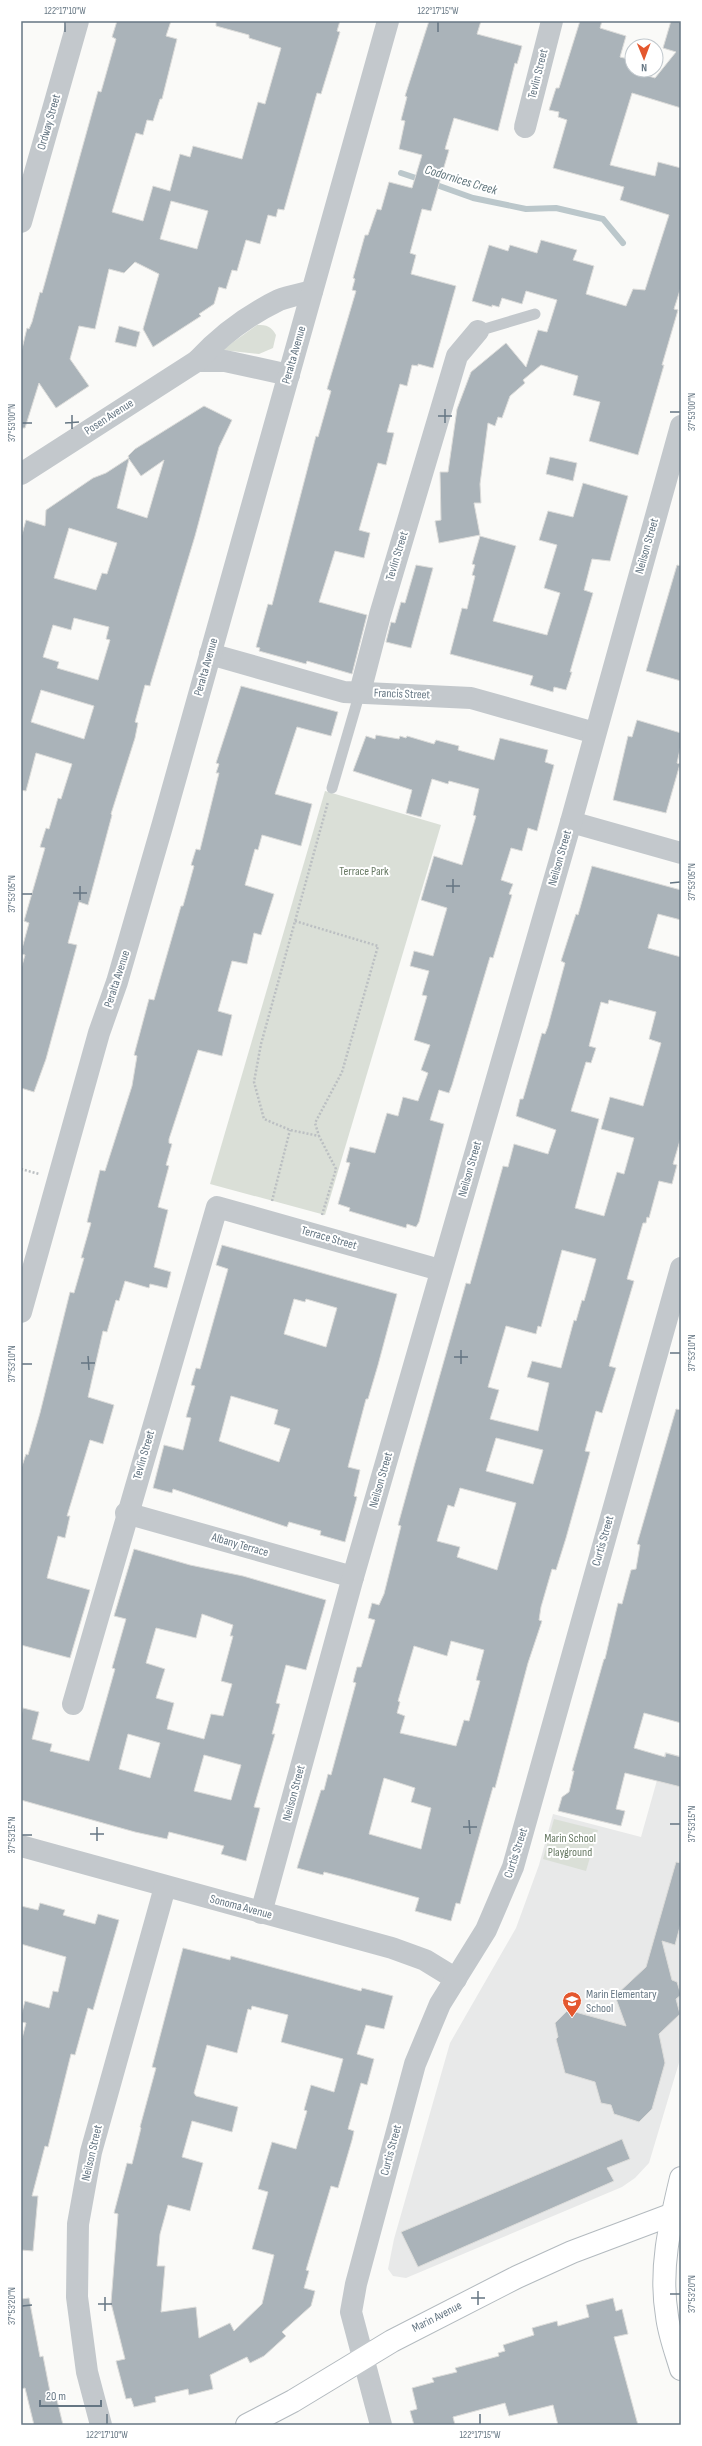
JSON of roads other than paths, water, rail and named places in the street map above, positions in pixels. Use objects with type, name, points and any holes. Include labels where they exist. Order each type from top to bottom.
[{"type":"main road","points":[[681,2178],[677,2212],[665,2251],[664,2285],[667,2317],[681,2369]]},
{"type":"main road","name":"Marin Avenue","points":[[247,2425],[293,2401],[363,2358],[427,2322],[517,2277],[572,2252],[677,2212]]},
{"type":"street","name":"Ordway Street","points":[[21,222],[78,21]]},
{"type":"street","name":"Peralta Avenue","points":[[21,1312],[99,1033],[117,982],[388,21]]},
{"type":"street","name":"Tevlin Street","points":[[525,127],[552,21]]},
{"type":"street","name":"Posen Avenue","points":[[21,474],[197,361],[217,338],[251,316],[280,300],[312,291]]},
{"type":"street","name":"Tevlin Street","points":[[360,692],[380,615],[457,356],[478,331]]},
{"type":"street","points":[[197,361],[225,361],[289,375]]},
{"type":"street","name":"Neilson Street","points":[[261,1913],[353,1577],[440,1270],[571,822],[681,426]]},
{"type":"street","name":"Francis Street","points":[[210,654],[344,692],[471,698],[595,733]]},
{"type":"street","points":[[571,822],[681,853]]},
{"type":"street","name":"Tevlin Street","points":[[73,1704],[126,1513],[217,1206]]},
{"type":"street","name":"Terrace Street","points":[[217,1206],[440,1270]]},
{"type":"street","name":"Curtis Street","points":[[381,2425],[352,2312],[356,2284],[415,2064],[440,2004],[486,1930],[513,1867],[681,1268]]},
{"type":"street","name":"Albany Terrace","points":[[126,1513],[353,1577]]},
{"type":"street","name":"Sonoma Avenue","points":[[21,1846],[165,1887],[392,1948],[425,1960],[456,1979]]},
{"type":"street","name":"Neilson Street","points":[[101,2425],[87,2372],[76,2297],[78,2224],[91,2152],[165,1887]]},
{"type":"lane","points":[[478,331],[535,314]]},
{"type":"lane","name":"Tevlin Street","points":[[332,788],[360,692]]},
{"type":"waterway","name":"Codornices Creek","points":[[401,173],[422,180]]},
{"type":"waterway","name":"Codornices Creek","points":[[431,183],[473,198],[526,209],[556,208],[603,219],[623,243]]},
{"type":"place","name":"Marin Elementary School","points":[[572,2018]]},
{"type":"park label","name":"Terrace Park","points":[[364,871]]},
{"type":"park label","name":"Marin School Playground","points":[[570,1845]]}]
